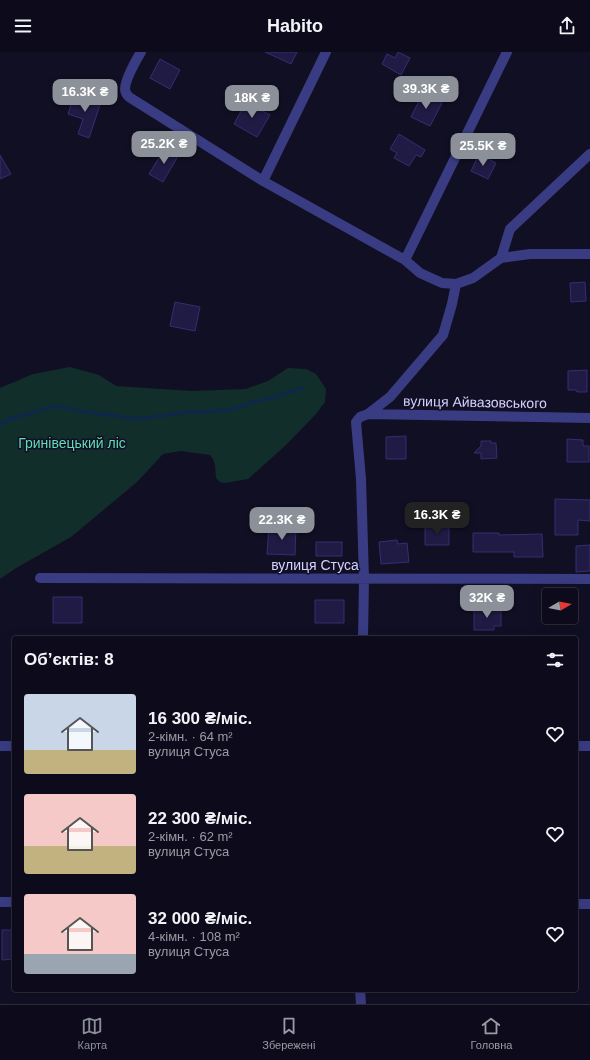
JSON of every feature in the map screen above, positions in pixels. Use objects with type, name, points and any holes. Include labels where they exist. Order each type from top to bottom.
[{"type":"street","points":[[141,52],[127,80],[125,88],[129,97],[263,181],[405,260],[420,273],[442,283],[456,284],[473,278],[501,258],[530,254],[590,254]]},
{"type":"street","points":[[263,181],[326,52]]},
{"type":"street","points":[[405,260],[508,52]]},
{"type":"street","points":[[501,258],[510,229],[590,154]]},
{"type":"street","points":[[363,636],[364,579],[361,480],[356,422],[390,397],[443,335],[456,284]]},
{"type":"street","name":"вулиця Айвазовського","points":[[364,416],[590,418]]},
{"type":"street","name":"вулиця Стуса","points":[[40,578],[590,580]]},
{"type":"street","points":[[0,746],[12,746]]},
{"type":"street","points":[[578,746],[590,746]]},
{"type":"street","points":[[0,902],[12,902]]},
{"type":"street","points":[[578,904],[590,904]]},
{"type":"street","points":[[360,992],[360,1004]]},
{"type":"green space","name":"Гринівецький ліс","points":[[70,367],[99,375],[116,386],[192,391],[246,389],[268,381],[288,368],[306,369],[316,374],[326,389],[325,402],[315,415],[286,445],[248,479],[225,483],[220,482],[216,478],[215,465],[210,455],[181,451],[163,454],[137,482],[71,537],[16,568],[0,579],[0,388],[33,374]]},
{"type":"building","points":[[265,52],[297,52],[291,64]]},
{"type":"building","points":[[398,52],[410,58],[401,75],[382,64],[387,54],[395,58]]},
{"type":"building","points":[[160,59],[180,70],[170,89],[150,78]]},
{"type":"building","points":[[75,93],[101,102],[89,138],[78,134],[83,119],[68,114]]},
{"type":"building","points":[[423,93],[442,103],[430,126],[411,117]]},
{"type":"building","points":[[246,102],[270,115],[257,137],[234,124]]},
{"type":"building","points":[[399,134],[425,150],[421,157],[416,155],[409,166],[394,158],[397,153],[390,149]]},
{"type":"building","points":[[165,148],[178,156],[163,182],[149,174]]},
{"type":"building","points":[[479,154],[496,163],[488,179],[471,171]]},
{"type":"building","points":[[0,155],[11,174],[0,179]]},
{"type":"building","points":[[585,282],[586,301],[571,302],[570,283]]},
{"type":"building","points":[[175,302],[200,307],[195,331],[170,326]]},
{"type":"building","points":[[587,370],[587,392],[568,390],[568,371]]},
{"type":"building","points":[[406,436],[406,459],[386,459],[386,437]]},
{"type":"building","points":[[567,439],[583,440],[583,446],[589,446],[589,462],[567,462]]},
{"type":"building","points":[[481,441],[491,441],[491,443],[496,443],[497,458],[481,459],[481,453],[474,453],[481,446]]},
{"type":"building","points":[[555,499],[590,500],[590,521],[578,520],[578,535],[555,535]]},
{"type":"building","points":[[269,526],[296,527],[295,555],[267,554]]},
{"type":"building","points":[[425,527],[449,527],[449,545],[425,545]]},
{"type":"building","points":[[473,533],[499,533],[499,535],[542,534],[543,557],[514,557],[514,552],[473,552]]},
{"type":"building","points":[[397,540],[398,544],[407,543],[409,562],[381,564],[379,542]]},
{"type":"building","points":[[316,542],[342,542],[342,556],[316,556]]},
{"type":"building","points":[[590,545],[590,571],[576,572],[576,546]]},
{"type":"building","points":[[53,597],[82,597],[82,623],[53,623]]},
{"type":"building","points":[[315,600],[344,600],[344,623],[315,623]]},
{"type":"building","points":[[474,609],[501,609],[501,626],[494,626],[494,630],[474,630]]},
{"type":"building","points":[[2,930],[12,930],[12,959],[2,960]]},
{"type":"waterway","points":[[0,425],[7,420],[54,406],[92,413],[141,419],[180,413],[231,410],[302,388]]}]
